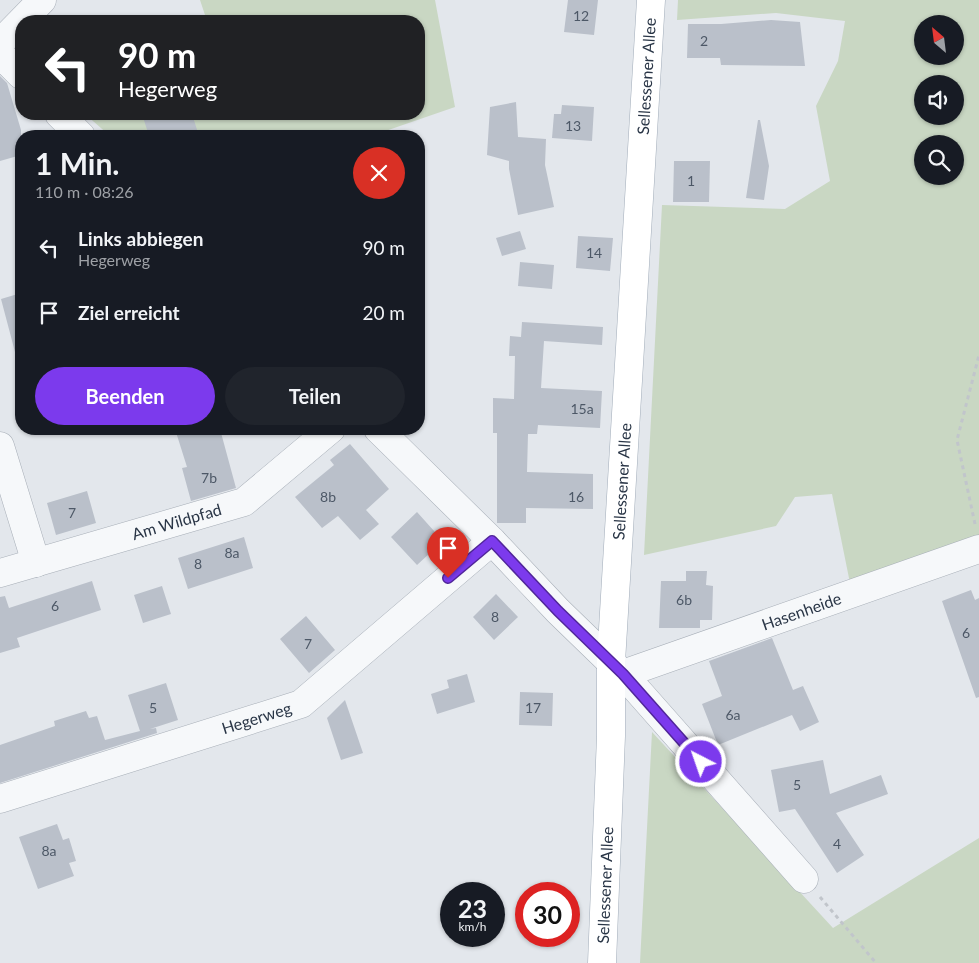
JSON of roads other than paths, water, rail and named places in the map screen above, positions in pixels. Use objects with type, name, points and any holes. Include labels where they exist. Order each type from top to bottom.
[{"type":"main road","name":"Sellessener Allee","points":[[602,963],[611,736],[617,668],[651,0]]},
{"type":"street","points":[[27,15],[42,0]]},
{"type":"street","points":[[0,43],[15,28]]},
{"type":"street","points":[[0,54],[15,70]]},
{"type":"street","points":[[65,120],[75,130]]},
{"type":"street","name":"Am Wildpfad","points":[[0,573],[244,502],[324,435]]},
{"type":"street","points":[[384,435],[617,668],[804,879]]},
{"type":"street","points":[[0,446],[36,563]]},
{"type":"street","name":"Hegerweg","points":[[0,799],[301,704],[492,541]]},
{"type":"street","name":"Hasenheide","points":[[617,668],[978,541]]}]
